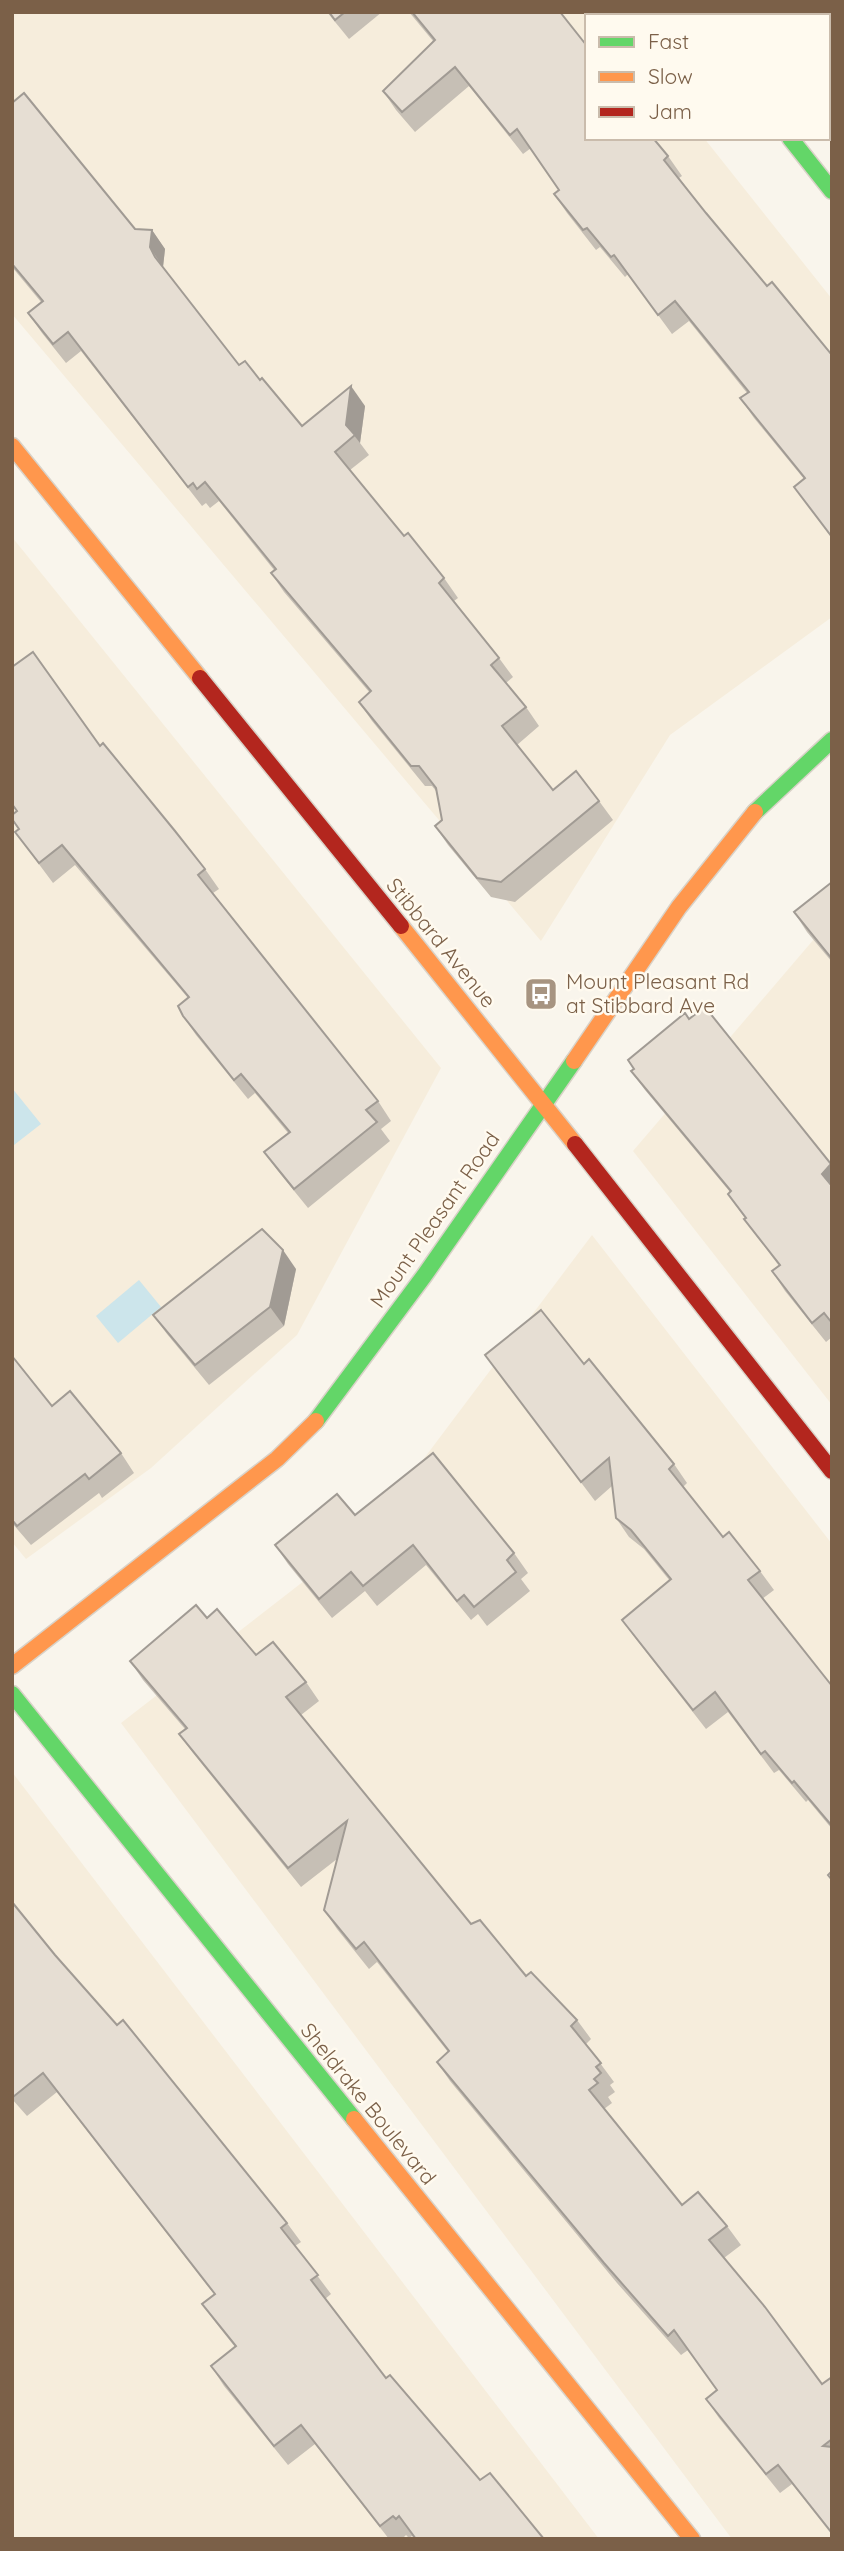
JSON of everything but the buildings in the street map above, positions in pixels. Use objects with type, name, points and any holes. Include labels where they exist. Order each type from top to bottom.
[{"type":"street","points":[[792,140],[832,191]]},
{"type":"street","name":"Stibbard Avenue","points":[[12,446],[544,1104],[832,1471]]},
{"type":"street","name":"Mount Pleasant Road","points":[[12,1666],[277,1458],[313,1425],[544,1104],[717,854],[765,798],[832,740]]},
{"type":"street","name":"Sheldrake Boulevard","points":[[12,1694],[692,2539]]},
{"type":"shaded area","points":[[12,12],[605,12],[606,14],[585,14],[585,140],[706,140],[832,299],[832,617],[670,735],[541,941],[12,314]]},
{"type":"shaded area","points":[[769,12],[832,12],[832,91],[830,14]]},
{"type":"shaded area","points":[[12,537],[441,1068],[297,1335],[151,1468],[26,1559],[12,1542]]},
{"type":"shaded area","points":[[832,918],[832,1405],[633,1151]]},
{"type":"shaded area","points":[[592,1235],[832,1544],[832,2539],[732,2539],[121,1723],[371,1529]]},
{"type":"shaded area","points":[[12,1772],[599,2539],[12,2539]]},
{"type":"water","points":[[12,1088],[41,1124],[14,1145],[12,1143]]},
{"type":"water","points":[[139,1280],[161,1307],[118,1343],[96,1316]]},
{"type":"traffic: fast","points":[[792,140],[832,191]]},
{"type":"traffic: fast","points":[[755,812],[832,740]]},
{"type":"traffic: fast","points":[[316,1421],[424,1276],[574,1061]]},
{"type":"traffic: fast","points":[[12,1694],[354,2119]]},
{"type":"traffic: slow","points":[[12,446],[200,678]]},
{"type":"traffic: slow","points":[[574,1061],[679,907],[755,812]]},
{"type":"traffic: slow","points":[[401,926],[575,1144]]},
{"type":"traffic: slow","points":[[12,1666],[277,1459],[316,1421]]},
{"type":"traffic: slow","points":[[354,2119],[692,2539]]},
{"type":"traffic: jam","points":[[200,678],[401,926]]},
{"type":"traffic: jam","points":[[575,1144],[832,1471]]},
{"type":"place","name":"Mount Pleasant Rd at Stibbard Ave","points":[[541,994]]}]
